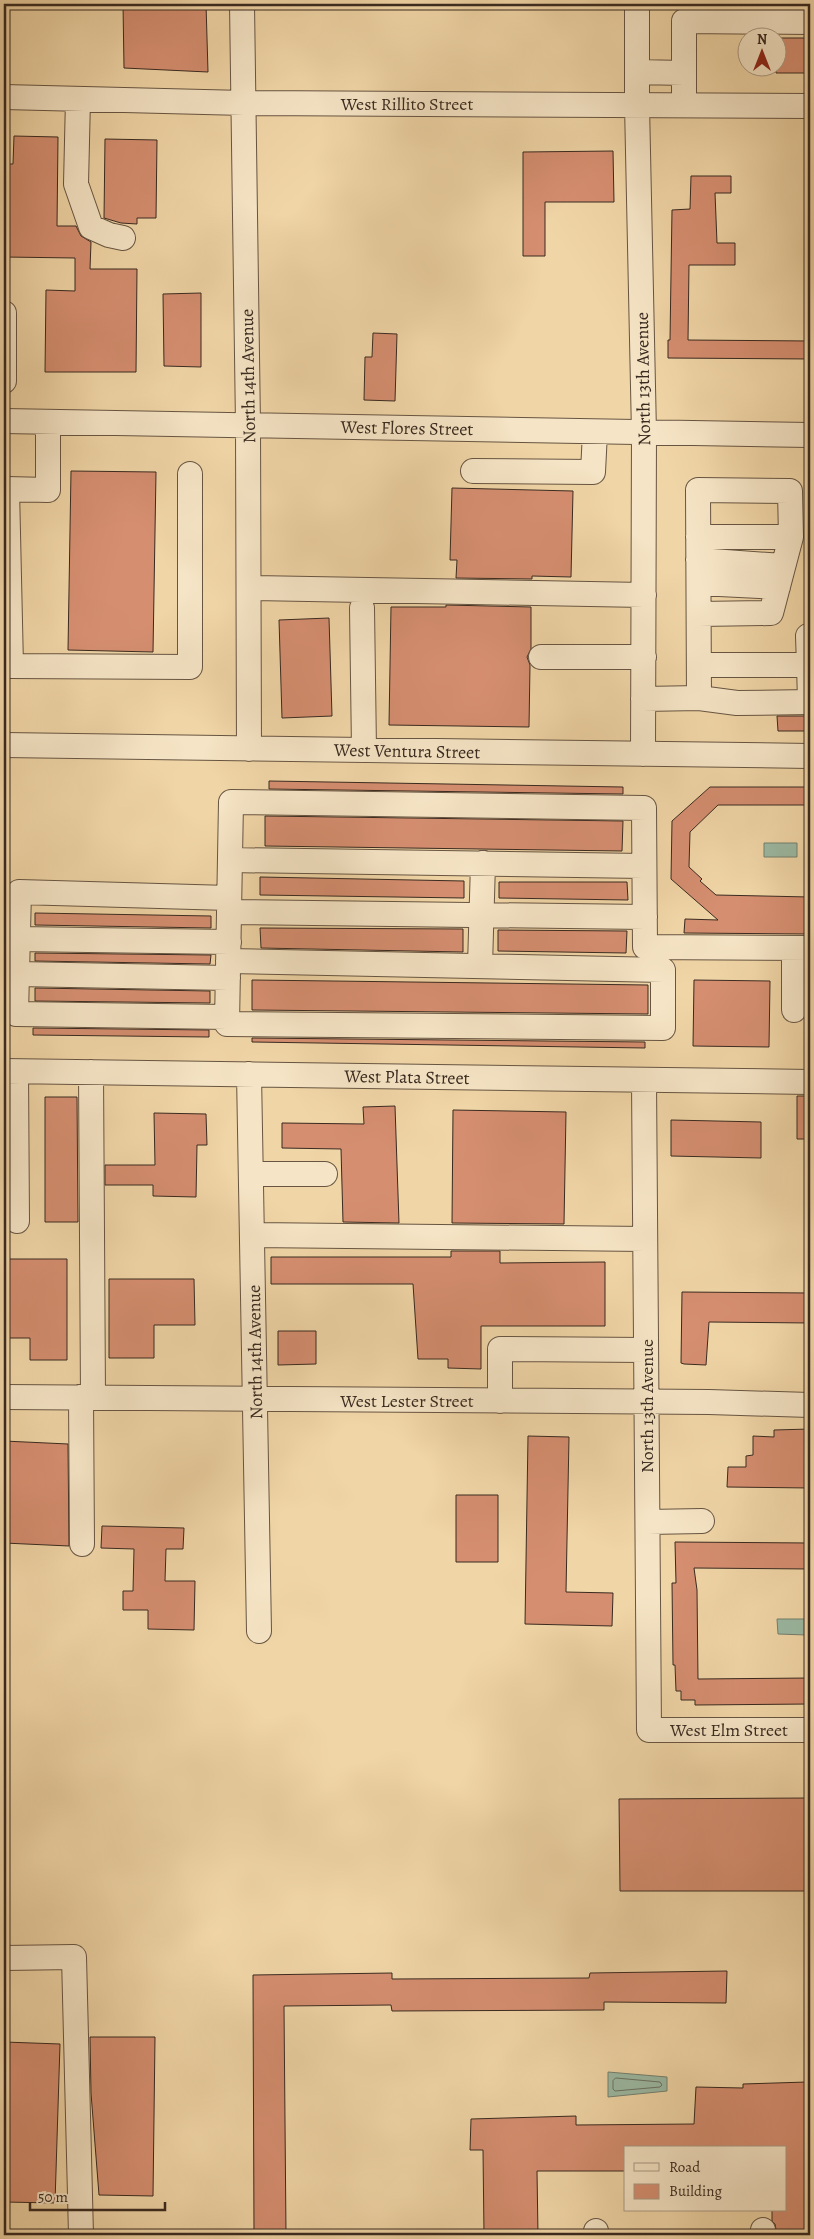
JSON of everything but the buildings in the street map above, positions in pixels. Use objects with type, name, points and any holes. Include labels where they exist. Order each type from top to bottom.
[{"type":"street","name":"North 14th Avenue","points":[[242,4],[248,425],[249,749]]},
{"type":"street","name":"North 13th Avenue","points":[[637,4],[637,105],[644,433],[643,754]]},
{"type":"street","points":[[684,105],[684,21],[810,22]]},
{"type":"street","points":[[637,72],[684,73]]},
{"type":"street","name":"West Rillito Street","points":[[4,97],[244,103],[810,106]]},
{"type":"street","points":[[78,99],[76,184],[91,226],[109,235],[123,238]]},
{"type":"street","points":[[4,314],[4,381]]},
{"type":"street","name":"West Flores Street","points":[[4,421],[810,435]]},
{"type":"street","points":[[48,422],[48,490],[7,489],[11,666],[190,667],[190,474]]},
{"type":"street","points":[[473,470],[593,472],[595,432]]},
{"type":"street","points":[[699,614],[771,613],[791,537],[790,491],[698,490],[699,665],[700,698]]},
{"type":"street","points":[[699,560],[791,537]]},
{"type":"street","points":[[699,560],[781,576]]},
{"type":"street","points":[[249,588],[644,595]]},
{"type":"street","points":[[362,608],[364,750]]},
{"type":"street","points":[[643,699],[700,698],[737,703],[810,702],[808,636],[810,636]]},
{"type":"street","points":[[541,657],[644,658]]},
{"type":"street","points":[[699,665],[809,665]]},
{"type":"street","name":"West Ventura Street","points":[[4,745],[810,756]]},
{"type":"street","points":[[231,802],[644,808],[645,947],[663,958],[663,1028],[227,1024],[231,802]]},
{"type":"street","points":[[230,860],[644,866]]},
{"type":"street","points":[[480,966],[483,863]]},
{"type":"street","points":[[227,1017],[16,1014],[19,892],[229,905],[482,915],[645,917]]},
{"type":"street","points":[[18,939],[228,960],[480,966],[663,958],[802,948],[794,1010]]},
{"type":"street","points":[[17,974],[228,960]]},
{"type":"street","points":[[10,1072],[17,1221]]},
{"type":"street","name":"West Plata Street","points":[[10,1072],[810,1082]]},
{"type":"street","points":[[82,1544],[87,1397],[91,1072]]},
{"type":"street","name":"North 14th Avenue","points":[[249,1074],[259,1631]]},
{"type":"street","name":"North 13th Avenue","points":[[644,1081],[649,1730]]},
{"type":"street","points":[[251,1174],[325,1174]]},
{"type":"street","points":[[252,1235],[645,1239]]},
{"type":"street","points":[[500,1401],[500,1349],[646,1350]]},
{"type":"street","name":"West Lester Street","points":[[4,1397],[646,1401],[810,1405]]},
{"type":"street","points":[[648,1522],[702,1521]]},
{"type":"street","name":"West Elm Street","points":[[649,1730],[810,1730]]},
{"type":"street","points":[[4,1958],[74,1957],[81,2235]]},
{"type":"water","points":[[764,843],[797,843],[797,857],[764,857]]},
{"type":"water","points":[[777,1619],[807,1619],[806,1635],[778,1634]]},
{"type":"water","points":[[608,2072],[667,2077],[667,2091],[608,2097]]}]
